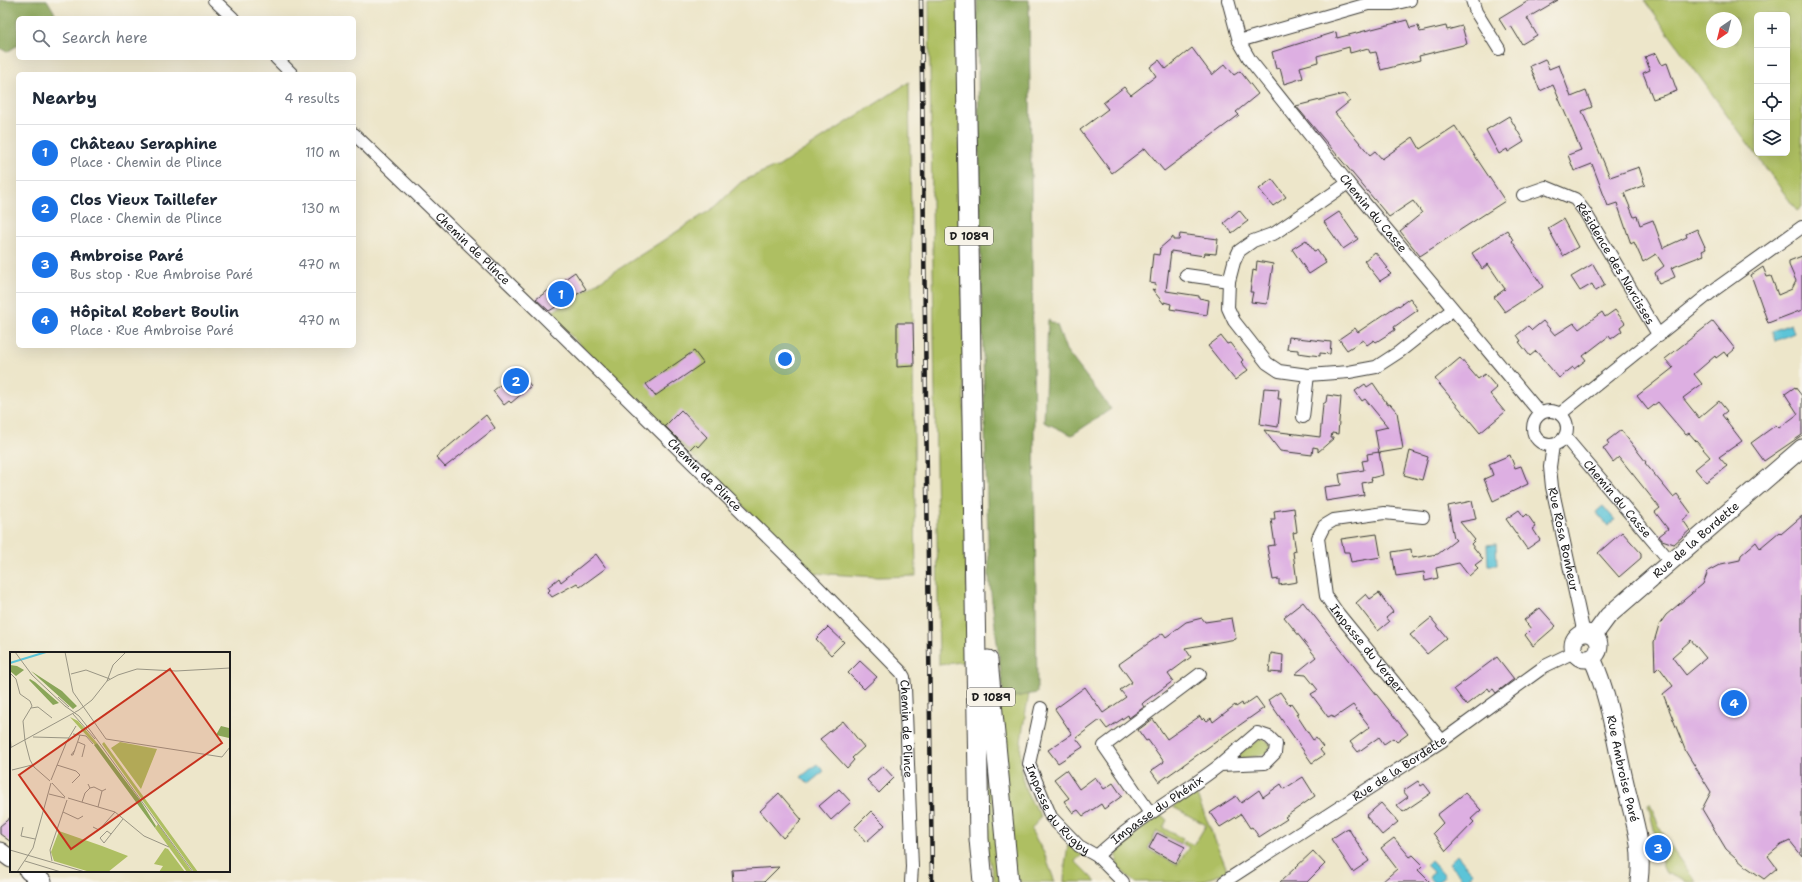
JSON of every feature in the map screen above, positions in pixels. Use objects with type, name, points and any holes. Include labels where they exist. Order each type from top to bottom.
[{"type":"main road","name":"D 1089","points":[[965,0],[979,839],[983,882]]},
{"type":"main road","name":"D 1089","points":[[974,511],[1009,882]]},
{"type":"street","points":[[214,0],[232,16]]},
{"type":"street","name":"Chemin du Casse","points":[[1228,0],[1239,41],[1250,60],[1452,310],[1540,414]]},
{"type":"street","points":[[1239,41],[1368,4],[1393,4],[1410,0]]},
{"type":"street","points":[[1472,0],[1476,12],[1499,49]]},
{"type":"street","points":[[278,60],[290,72]]},
{"type":"street","name":"Chemin de Plince","points":[[356,136],[548,321],[808,577],[901,672],[904,677],[905,687],[912,868],[911,882]]},
{"type":"street","points":[[1348,183],[1274,233],[1253,240],[1239,251],[1229,281],[1228,308],[1234,320],[1267,363],[1279,371],[1308,375],[1349,372],[1376,367],[1399,352],[1452,310]]},
{"type":"street","name":"Résidence des Narcisses","points":[[1523,195],[1546,187],[1575,199],[1585,212],[1659,336]]},
{"type":"street","name":"Résidence des Narcisses","points":[[1560,414],[1659,336],[1714,290],[1802,227]]},
{"type":"street","points":[[1186,275],[1229,281]]},
{"type":"street","points":[[1303,417],[1308,375]]},
{"type":"street","points":[[1549,410],[1560,414],[1568,426],[1565,437],[1562,441],[1553,445],[1541,443],[1534,434],[1533,423],[1540,414],[1549,410]]},
{"type":"street","name":"Chemin du Casse","points":[[1565,437],[1670,561]]},
{"type":"street","name":"Rue Rosa Bonheur","points":[[1553,445],[1550,467],[1552,487],[1588,635]]},
{"type":"street","name":"Rue de la Bordette","points":[[1224,882],[1442,741],[1545,666],[1574,652],[1573,645],[1577,638],[1588,635],[1670,561],[1698,539],[1802,448]]},
{"type":"street","name":"Impasse du Verger","points":[[1423,517],[1384,513],[1334,520],[1324,526],[1318,538],[1326,596],[1337,612],[1442,741]]},
{"type":"street","points":[[1574,652],[1582,659],[1592,658],[1597,654],[1599,647],[1588,635]]},
{"type":"street","name":"Rue Ambroise Paré","points":[[1592,658],[1601,678],[1619,749],[1625,783],[1632,805],[1642,856],[1642,881]]},
{"type":"street","points":[[1150,813],[1104,746],[1200,674]]},
{"type":"street","name":"Impasse du Rugby","points":[[1041,708],[1030,764],[1051,817],[1079,846],[1097,856],[1123,882]]},
{"type":"street","name":"Impasse du Phénix","points":[[1097,856],[1150,813],[1220,766]]},
{"type":"street","points":[[0,850],[10,857]]},
{"type":"street","points":[[29,872],[43,882]]},
{"type":"green space","points":[[0,0],[47,0],[57,16],[16,16],[16,46],[7,52],[0,48]]},
{"type":"green space","points":[[929,0],[958,0],[968,661],[939,665]]},
{"type":"green space","points":[[977,0],[1029,0],[1037,693],[1004,699],[989,577],[981,278]]},
{"type":"green space","points":[[1644,0],[1802,0],[1802,207],[1797,211],[1757,156],[1790,156],[1790,12],[1754,12],[1754,152]]},
{"type":"green space","points":[[909,82],[916,576],[878,577],[811,573],[549,314],[715,207],[741,182],[771,168],[778,167]]},
{"type":"green space","points":[[1048,320],[1057,325],[1066,350],[1111,409],[1072,435],[1044,422]]},
{"type":"green space","points":[[1029,694],[1022,733],[1020,759],[1021,772],[1029,798],[1041,816],[1031,830],[1044,853],[1055,882],[1014,882],[997,699]]},
{"type":"green space","points":[[985,697],[1001,882],[995,882],[986,847]]},
{"type":"green space","points":[[1264,739],[1271,745],[1266,754],[1242,759],[1239,756],[1240,753],[1259,740]]},
{"type":"green space","points":[[1195,791],[1228,872],[1199,882],[1134,882],[1117,866],[1119,845],[1161,815],[1167,820],[1163,828],[1183,839],[1180,844],[1157,831],[1148,849],[1177,865],[1189,847],[1183,844],[1185,841],[1194,845],[1206,825],[1173,807]]},
{"type":"green space","points":[[1650,803],[1664,836],[1697,882],[1687,882],[1666,873],[1663,867],[1648,804]]},
{"type":"green space","points":[[1069,840],[1084,853],[1075,861],[1096,882],[1064,882]]},
{"type":"water","points":[[1791,324],[1794,333],[1775,341],[1772,331]]},
{"type":"water","points":[[1603,506],[1615,520],[1608,526],[1596,512]]},
{"type":"water","points":[[1496,544],[1497,565],[1488,565],[1487,545]]},
{"type":"water","points":[[817,764],[824,771],[808,784],[801,777]]},
{"type":"water","points":[[1457,855],[1473,874],[1465,881],[1449,863]]},
{"type":"water","points":[[1431,861],[1444,875],[1444,878],[1437,882],[1433,882],[1429,878],[1433,872],[1426,865]]},
{"type":"building","points":[[1530,0],[1558,0],[1527,18],[1537,35],[1522,44],[1511,26],[1506,30],[1499,19]]},
{"type":"building","points":[[1407,20],[1410,28],[1418,26],[1420,32],[1446,26],[1447,30],[1462,26],[1467,44],[1419,56],[1420,60],[1381,70],[1376,52],[1370,53],[1368,48],[1350,53],[1349,47],[1317,56],[1318,62],[1300,67],[1303,78],[1284,84],[1280,68],[1276,69],[1272,52],[1336,32],[1337,38]]},
{"type":"building","points":[[1192,48],[1212,75],[1225,64],[1234,75],[1240,71],[1258,94],[1236,112],[1239,115],[1164,171],[1145,148],[1112,173],[1080,130],[1108,109],[1103,103],[1124,87],[1131,95],[1156,76],[1150,67],[1159,60],[1166,69]]},
{"type":"building","points":[[1656,53],[1662,65],[1667,63],[1677,91],[1653,99],[1643,73],[1650,70],[1645,57]]},
{"type":"building","points":[[1545,59],[1549,69],[1559,65],[1571,97],[1586,91],[1592,107],[1582,111],[1610,177],[1639,167],[1645,185],[1624,193],[1634,217],[1637,216],[1640,225],[1653,220],[1663,248],[1687,237],[1686,234],[1697,229],[1706,249],[1702,251],[1704,255],[1671,268],[1675,277],[1659,284],[1655,273],[1664,266],[1656,254],[1643,262],[1634,242],[1631,244],[1617,203],[1608,206],[1592,164],[1574,171],[1568,155],[1581,150],[1553,85],[1540,91],[1530,66]]},
{"type":"building","points":[[1344,94],[1350,101],[1335,113],[1370,155],[1375,151],[1382,159],[1413,137],[1420,149],[1455,126],[1505,201],[1420,256],[1400,231],[1422,213],[1413,201],[1389,217],[1296,106]]},
{"type":"building","points":[[1509,116],[1524,142],[1508,152],[1507,149],[1499,154],[1486,130]]},
{"type":"building","points":[[1272,179],[1286,197],[1273,206],[1259,189]]},
{"type":"building","points":[[1239,210],[1248,221],[1232,233],[1224,223]]},
{"type":"building","points":[[1339,212],[1358,239],[1343,249],[1324,222]]},
{"type":"building","points":[[1563,219],[1578,247],[1563,256],[1548,228]]},
{"type":"building","points":[[1507,230],[1513,240],[1512,241],[1543,287],[1505,312],[1494,297],[1505,289],[1488,264],[1482,269],[1472,253]]},
{"type":"building","points":[[1180,234],[1218,239],[1216,254],[1205,253],[1204,256],[1171,251],[1166,291],[1199,296],[1199,298],[1209,300],[1207,315],[1170,309],[1171,304],[1164,302],[1164,304],[1152,289],[1155,290],[1156,284],[1150,283],[1153,254],[1159,255],[1159,249],[1173,237],[1173,240],[1179,240]]},
{"type":"building","points":[[1306,240],[1314,251],[1317,250],[1326,263],[1309,274],[1292,249]]},
{"type":"building","points":[[1375,252],[1391,274],[1380,281],[1364,261]]},
{"type":"building","points":[[1802,256],[1802,310],[1768,323],[1751,275],[1763,267],[1767,277],[1771,276],[1778,295],[1792,289],[1796,281],[1789,265],[1789,261]]},
{"type":"building","points":[[1257,261],[1273,264],[1267,304],[1251,302],[1253,292],[1250,292],[1253,270],[1256,271]]},
{"type":"building","points":[[1593,264],[1605,285],[1595,291],[1592,284],[1580,291],[1571,277]]},
{"type":"building","points":[[575,272],[586,289],[549,311],[536,299]]},
{"type":"building","points":[[1410,298],[1418,310],[1394,327],[1395,330],[1376,342],[1374,340],[1367,345],[1363,340],[1347,350],[1339,339],[1355,328],[1358,332]]},
{"type":"building","points":[[1615,310],[1625,323],[1620,327],[1622,331],[1611,339],[1609,336],[1583,356],[1586,360],[1574,369],[1573,367],[1559,378],[1536,351],[1530,356],[1519,342],[1521,341],[1517,335],[1528,326],[1532,330],[1543,321],[1555,335],[1574,323],[1579,329],[1602,312],[1605,317]]},
{"type":"building","points":[[1713,321],[1735,349],[1727,356],[1724,352],[1716,358],[1715,356],[1694,374],[1702,384],[1683,398],[1699,418],[1719,401],[1727,411],[1722,415],[1742,441],[1719,457],[1727,466],[1706,482],[1695,469],[1710,457],[1689,433],[1686,435],[1658,402],[1648,410],[1637,396],[1673,368],[1665,359]]},
{"type":"building","points":[[897,323],[913,323],[914,366],[897,367]]},
{"type":"building","points":[[1221,336],[1227,344],[1230,343],[1243,360],[1241,362],[1248,370],[1235,380],[1208,346]]},
{"type":"building","points":[[1289,337],[1331,342],[1330,354],[1320,353],[1320,356],[1298,353],[1298,350],[1287,349]]},
{"type":"building","points":[[694,351],[703,363],[655,396],[646,384]]},
{"type":"building","points":[[1460,358],[1478,379],[1485,374],[1497,388],[1490,394],[1505,412],[1480,433],[1435,379]]},
{"type":"building","points":[[518,370],[531,386],[511,403],[509,401],[504,405],[493,391]]},
{"type":"building","points":[[1373,383],[1388,405],[1390,404],[1397,412],[1403,449],[1379,453],[1375,430],[1388,427],[1365,399],[1362,401],[1355,391],[1365,384],[1367,387]]},
{"type":"building","points":[[1795,387],[1802,396],[1802,435],[1764,461],[1751,443],[1776,425],[1779,428],[1798,414],[1785,394]]},
{"type":"building","points":[[1264,388],[1279,389],[1278,399],[1281,399],[1278,427],[1260,424]]},
{"type":"building","points":[[1327,395],[1341,397],[1338,434],[1332,433],[1331,438],[1334,438],[1318,452],[1318,448],[1313,447],[1312,455],[1280,451],[1264,430],[1320,437],[1323,404],[1326,402]]},
{"type":"building","points":[[681,410],[707,437],[698,447],[695,444],[689,450],[665,426]]},
{"type":"building","points":[[486,415],[495,428],[445,467],[436,457]]},
{"type":"building","points":[[1621,430],[1646,462],[1645,463],[1673,497],[1677,494],[1691,513],[1683,520],[1690,530],[1674,544],[1662,540],[1659,536],[1668,529],[1655,512],[1660,508],[1619,457],[1613,462],[1603,448],[1609,444],[1607,441]]},
{"type":"building","points":[[1410,451],[1428,457],[1422,480],[1404,475]]},
{"type":"building","points":[[1379,452],[1383,475],[1371,478],[1372,481],[1362,483],[1364,495],[1326,501],[1324,487],[1341,485],[1339,474],[1364,470],[1362,461],[1368,460],[1367,454]]},
{"type":"building","points":[[1510,455],[1515,468],[1521,466],[1528,484],[1493,501],[1484,479],[1493,475],[1489,464]]},
{"type":"building","points":[[1472,501],[1476,519],[1460,522],[1475,540],[1471,544],[1483,559],[1475,565],[1478,568],[1469,576],[1459,563],[1436,568],[1438,578],[1425,581],[1424,572],[1396,576],[1392,552],[1411,549],[1412,558],[1438,554],[1456,540],[1454,538],[1448,506]]},
{"type":"building","points":[[1294,508],[1297,532],[1293,533],[1296,551],[1293,552],[1297,582],[1279,585],[1279,579],[1273,580],[1267,546],[1275,545],[1271,519],[1275,519],[1274,511]]},
{"type":"building","points":[[1519,510],[1524,517],[1527,514],[1536,527],[1533,529],[1540,540],[1527,549],[1506,519]]},
{"type":"building","points":[[1802,516],[1802,856],[1790,841],[1781,845],[1768,856],[1777,868],[1764,879],[1745,866],[1726,849],[1702,809],[1711,792],[1686,752],[1663,694],[1673,686],[1659,667],[1655,671],[1654,642],[1659,625],[1666,615],[1703,584],[1708,571],[1721,564],[1740,560],[1741,555],[1756,542],[1760,548],[1779,532],[1781,534]],"holes":[[[1691,640],[1706,658],[1686,675],[1672,657]]]},
{"type":"building","points":[[1622,532],[1641,553],[1641,558],[1619,577],[1598,553]]},
{"type":"building","points":[[1377,534],[1381,557],[1351,562],[1349,552],[1344,552],[1341,539]]},
{"type":"building","points":[[596,554],[606,568],[580,587],[577,583],[552,597],[548,592],[550,590],[548,587],[559,578],[561,582]]},
{"type":"building","points":[[1379,593],[1393,612],[1386,618],[1389,622],[1378,631],[1356,603],[1366,594],[1370,599]]},
{"type":"building","points":[[1303,602],[1408,734],[1397,742],[1393,738],[1384,744],[1379,737],[1358,752],[1350,742],[1370,727],[1353,705],[1334,718],[1332,715],[1328,717],[1311,694],[1318,690],[1306,675],[1295,674],[1316,657],[1284,617]]},
{"type":"building","points":[[1540,608],[1556,626],[1533,646],[1525,635],[1531,629],[1524,620]]},
{"type":"building","points":[[1202,618],[1205,622],[1232,618],[1236,639],[1185,648],[1191,657],[1168,674],[1173,681],[1144,702],[1142,704],[1144,707],[1129,718],[1128,715],[1107,729],[1100,720],[1076,738],[1083,747],[1058,763],[1048,750],[1072,734],[1055,709],[1085,687],[1103,713],[1126,697],[1120,690],[1132,682],[1119,664],[1163,633],[1166,637],[1186,622]]},
{"type":"building","points":[[1431,618],[1447,638],[1427,654],[1410,635]]},
{"type":"building","points":[[828,627],[844,642],[831,655],[816,639]]},
{"type":"building","points":[[1271,653],[1283,655],[1282,673],[1269,672]]},
{"type":"building","points":[[1497,657],[1514,679],[1496,693],[1493,689],[1490,691],[1488,688],[1466,705],[1454,689]]},
{"type":"building","points":[[860,661],[877,677],[864,689],[848,673]]},
{"type":"building","points":[[1280,692],[1289,705],[1291,703],[1298,713],[1296,714],[1313,740],[1316,738],[1323,747],[1320,750],[1324,755],[1312,763],[1268,700]]},
{"type":"building","points":[[1256,697],[1264,708],[1159,782],[1151,771],[1164,762],[1148,740],[1146,741],[1138,730],[1153,719],[1167,739],[1200,716],[1202,720],[1204,718],[1207,721],[1211,718],[1213,722],[1235,705],[1236,707],[1242,703],[1243,706]]},
{"type":"building","points":[[843,721],[864,747],[852,758],[854,760],[847,768],[820,739]]},
{"type":"building","points":[[883,766],[894,778],[879,793],[867,780]]},
{"type":"building","points":[[1066,770],[1079,789],[1095,777],[1104,789],[1113,783],[1122,796],[1104,809],[1101,804],[1083,816],[1078,810],[1073,813],[1064,801],[1069,798],[1054,779]]},
{"type":"building","points":[[1303,777],[1315,796],[1285,817],[1287,819],[1259,837],[1252,827],[1250,828],[1241,814],[1220,827],[1210,813],[1236,796],[1241,803],[1259,790],[1263,797],[1281,784],[1284,789]]},
{"type":"building","points":[[1418,781],[1421,786],[1424,784],[1431,793],[1403,812],[1397,805],[1408,797],[1403,791]]},
{"type":"building","points":[[839,789],[851,802],[831,820],[819,806]]},
{"type":"building","points":[[779,793],[802,820],[783,838],[760,811]]},
{"type":"building","points":[[1465,793],[1481,810],[1471,819],[1474,822],[1446,851],[1433,833],[1443,823],[1437,815]]},
{"type":"building","points":[[1381,803],[1398,822],[1382,835],[1366,816]]},
{"type":"building","points":[[871,811],[885,825],[866,842],[854,828]]},
{"type":"building","points":[[10,818],[10,841],[0,834],[0,826]]},
{"type":"building","points":[[1348,828],[1369,861],[1353,872],[1331,839]]},
{"type":"building","points":[[1157,833],[1185,847],[1176,863],[1149,848]]},
{"type":"building","points":[[1394,838],[1410,857],[1413,855],[1423,865],[1418,870],[1430,882],[1382,882],[1397,869],[1381,848]]},
{"type":"building","points":[[1313,851],[1325,864],[1307,882],[1280,882]]},
{"type":"building","points":[[779,867],[764,882],[733,882],[732,870]]},
{"type":"railway","points":[[921,0],[932,882]]},
{"type":"place","name":"Château Seraphine","points":[[561,294]]},
{"type":"place","name":"Clos Vieux Taillefer","points":[[516,381]]},
{"type":"place","name":"Hôpital Robert Boulin","points":[[1734,703]]},
{"type":"place","name":"Ambroise Paré","points":[[1658,848]]}]
